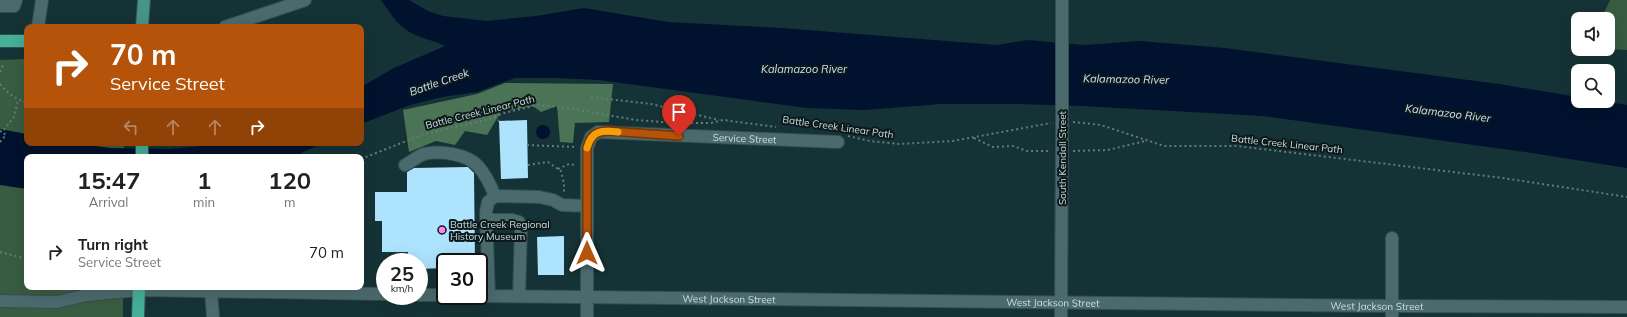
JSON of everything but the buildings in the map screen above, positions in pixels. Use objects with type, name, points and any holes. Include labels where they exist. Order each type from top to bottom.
[{"type":"highway","points":[[0,41],[24,41]]},
{"type":"highway","points":[[138,317],[139,290]]},
{"type":"main road","points":[[142,24],[144,0]]},
{"type":"street","points":[[0,6],[14,6],[16,0]]},
{"type":"street","points":[[38,24],[42,0]]},
{"type":"street","points":[[234,24],[305,0]]},
{"type":"street","name":"South Kendall Street","points":[[1061,317],[1062,0]]},
{"type":"street","name":"Service Street","points":[[587,147],[591,137],[598,132],[609,131],[631,133],[840,139]]},
{"type":"street","points":[[587,147],[587,317]]},
{"type":"street","points":[[405,165],[423,154],[440,152],[466,159],[478,167],[486,178],[495,196]]},
{"type":"street","points":[[486,253],[488,202],[495,196],[539,197],[553,200],[562,205],[587,206]]},
{"type":"street","points":[[487,220],[512,220],[519,222],[521,228],[519,296]]},
{"type":"street","points":[[1392,238],[1392,311]]},
{"type":"street","points":[[0,302],[57,302],[87,295],[124,290]]},
{"type":"street","points":[[187,290],[376,294]]},
{"type":"street","points":[[211,291],[214,317]]},
{"type":"street","name":"West Jackson Street","points":[[488,296],[1062,302],[1452,312],[1627,307]]},
{"type":"path","points":[[0,72],[3,65]]},
{"type":"path","points":[[0,84],[18,100],[24,102]]},
{"type":"path","points":[[591,97],[651,104],[720,121]]},
{"type":"path","points":[[0,142],[6,135],[1,131],[14,117],[18,100]]},
{"type":"path","name":"Battle Creek Linear Path","points":[[364,158],[424,134],[538,105],[561,107],[636,120],[678,123]]},
{"type":"path","points":[[494,117],[499,121]]},
{"type":"path","name":"Battle Creek Linear Path","points":[[685,123],[711,123],[723,120],[778,127]]},
{"type":"path","name":"Battle Creek Linear Path","points":[[1072,122],[1101,125],[1164,146],[1237,146],[1503,178],[1627,197]]},
{"type":"path","name":"Battle Creek Linear Path","points":[[840,139],[857,137],[870,141],[899,144],[939,142],[972,138],[1052,123]]},
{"type":"path","points":[[528,145],[587,147]]},
{"type":"path","points":[[528,165],[548,162],[561,171],[564,184],[564,195]]},
{"type":"path","points":[[558,169],[569,164],[587,165]]},
{"type":"path","points":[[0,252],[24,258]]},
{"type":"green space","points":[[1610,0],[1627,0],[1627,50],[1615,49],[1615,12],[1604,12]]},
{"type":"green space","points":[[24,59],[24,146],[124,146],[124,154],[24,154],[24,290],[123,290],[123,317],[0,317],[0,60]]},
{"type":"green space","points":[[505,83],[613,84],[609,122],[575,123],[573,143],[560,142],[557,106],[541,112],[533,106],[501,112],[487,135],[465,131],[455,145],[436,141],[409,152],[403,110],[477,94]]},
{"type":"water","name":"Kalamazoo River","points":[[381,0],[409,0],[428,11],[443,16],[487,21],[536,16],[584,8],[668,22],[782,28],[997,45],[1028,40],[1084,45],[1140,41],[1225,48],[1499,84],[1571,96],[1571,108],[1615,108],[1615,103],[1627,105],[1627,168],[1525,152],[1262,116],[1083,106],[1017,104],[941,104],[864,110],[807,108],[599,80],[558,78],[515,78],[477,92],[442,97],[410,105],[364,123],[364,85],[394,68],[445,46],[412,33],[400,25]]},
{"type":"water","points":[[543,125],[548,127],[550,132],[548,137],[543,139],[538,137],[536,132],[538,127]]},
{"type":"water","points":[[0,129],[24,133],[24,146],[96,146],[110,148],[169,149],[200,146],[316,146],[299,154],[24,154],[24,189],[0,185]]},
{"type":"slow traffic","points":[[587,148],[591,137],[598,132],[618,132]]},
{"type":"place","name":"Battle Creek Regional History Museum","points":[[442,230]]},
{"type":"route","points":[[587,253],[587,148],[591,137],[598,132],[609,131],[679,136]]},
{"type":"water label","name":"Battle Creek","points":[[439,82]]}]
